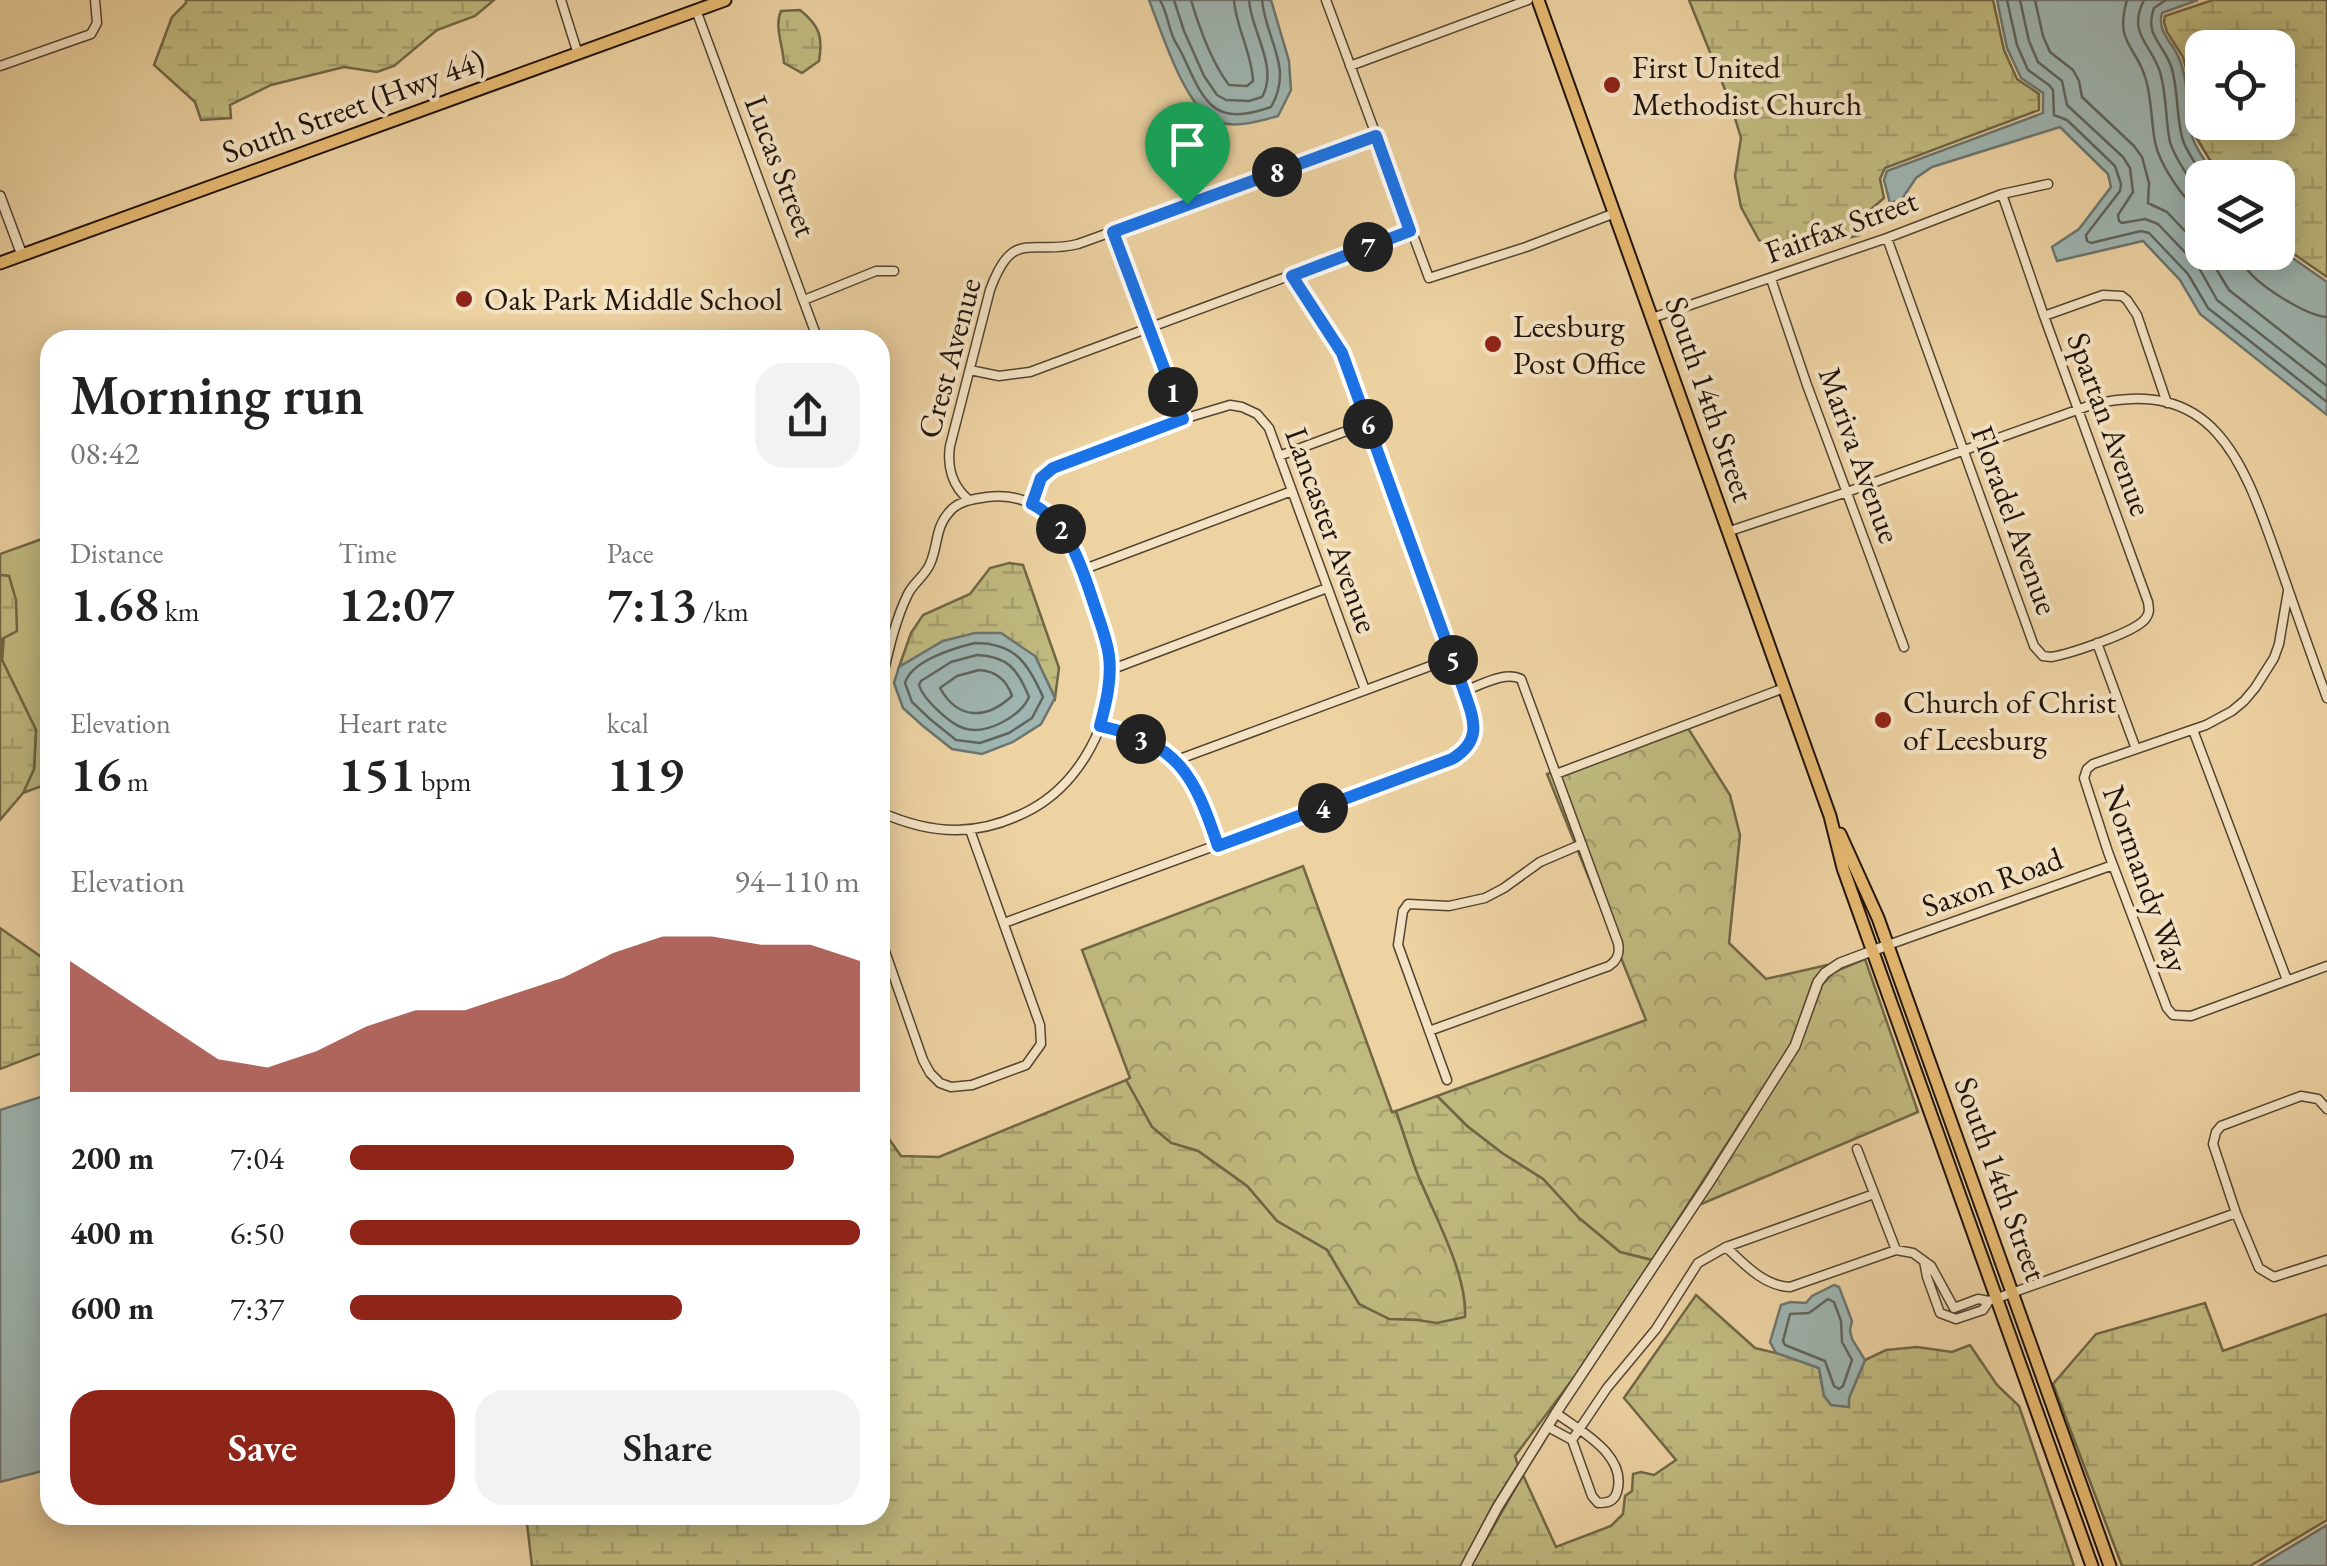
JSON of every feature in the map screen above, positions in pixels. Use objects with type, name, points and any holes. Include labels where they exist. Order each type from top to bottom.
[{"type":"main road","name":"South Street (Hwy 44)","points":[[0,263],[725,0]]},
{"type":"main road","name":"South 14th Street","points":[[1538,0],[1830,816],[1843,868],[1993,1299],[2092,1566]]},
{"type":"main road","name":"South 14th Street","points":[[1830,816],[1854,862],[1888,946],[2110,1566]]},
{"type":"street","points":[[0,66],[86,37],[96,24],[95,0]]},
{"type":"street","points":[[561,0],[578,54]]},
{"type":"street","points":[[1326,0],[1429,278],[1615,213]]},
{"type":"street","points":[[1350,66],[1528,0]]},
{"type":"street","name":"Lucas Street","points":[[696,10],[814,330]]},
{"type":"street","name":"Crest Avenue","points":[[969,500],[953,478],[948,458],[990,290],[1008,255],[1032,246],[1060,249],[1113,232],[1376,136]]},
{"type":"street","name":"Fairfax Street","points":[[1652,318],[1887,238],[2002,194],[2048,184]]},
{"type":"street","name":"Spartan Avenue","points":[[2002,194],[2149,608],[2138,626],[2097,643]]},
{"type":"street","points":[[0,196],[22,255]]},
{"type":"street","points":[[970,370],[1006,376],[1030,372],[1410,231]]},
{"type":"street","points":[[1113,232],[1183,419]]},
{"type":"street","name":"Floradel Avenue","points":[[1887,238],[2034,646],[2051,657],[2097,643],[2136,750]]},
{"type":"street","points":[[804,300],[876,271],[894,271]]},
{"type":"street","points":[[1004,924],[1452,759],[1469,746],[1472,716],[1464,691],[1342,353],[1292,276]]},
{"type":"street","name":"Mariva Avenue","points":[[1771,279],[1904,647]]},
{"type":"street","points":[[2044,316],[2104,295],[2122,296],[2137,315],[2167,403]]},
{"type":"street","points":[[1727,532],[2078,409],[2118,400],[2180,406],[2202,419],[2232,452],[2248,479],[2327,698]]},
{"type":"street","name":"Lancaster Avenue","points":[[1032,504],[1041,478],[1053,468],[1183,419],[1230,405],[1248,408],[1264,420],[1279,456],[1365,690]]},
{"type":"street","points":[[1279,456],[1368,423]]},
{"type":"street","points":[[1082,570],[1292,491]]},
{"type":"street","points":[[890,654],[907,595],[930,566],[940,524],[953,508],[969,500],[996,496],[1032,504],[1050,516],[1067,538],[1105,636],[1110,670],[1100,726],[1080,764],[1052,796],[1016,818],[970,830],[918,827],[890,816]]},
{"type":"street","points":[[1110,670],[1327,588]]},
{"type":"street","name":"Normandy Way","points":[[2288,590],[2280,644],[2261,680],[2244,701],[2193,730],[2093,764],[2084,774],[2113,865],[2166,1008],[2173,1015],[2191,1016],[2327,966]]},
{"type":"street","points":[[1177,760],[1452,658]]},
{"type":"street","points":[[1429,1031],[1610,966],[1618,958],[1618,942],[1521,679],[1506,676],[1464,691]]},
{"type":"street","points":[[1556,774],[1784,688]]},
{"type":"street","points":[[1100,726],[1138,737],[1177,760],[1192,780],[1218,846]]},
{"type":"street","points":[[2193,730],[2287,980]]},
{"type":"street","points":[[890,966],[923,1060],[935,1079],[948,1086],[972,1085],[1026,1066],[1041,1044],[1040,1025],[970,830]]},
{"type":"street","points":[[1447,1080],[1398,944],[1402,911],[1408,904],[1449,906],[1485,898],[1540,862],[1582,844]]},
{"type":"street","name":"Saxon Road","points":[[1888,946],[2113,865]]},
{"type":"street","points":[[1466,1566],[1556,1413],[1794,1046],[1818,982],[1832,968],[1888,946]]},
{"type":"street","points":[[2327,1109],[2318,1098],[2301,1096],[2220,1126],[2212,1144],[2258,1268],[2269,1276],[2289,1274],[2327,1260]]},
{"type":"street","points":[[1857,1149],[1896,1250]]},
{"type":"street","points":[[1572,1440],[1607,1388],[1656,1329],[1698,1264],[1726,1247],[1874,1194]]},
{"type":"street","points":[[1940,1313],[1978,1299],[1993,1299],[2236,1213]]},
{"type":"street","points":[[1726,1247],[1776,1286],[1790,1286],[1896,1250],[1913,1253],[1931,1266],[1954,1308]]},
{"type":"street","points":[[1924,1261],[1940,1313],[1956,1319],[1983,1310],[1993,1299]]},
{"type":"street","points":[[1548,1426],[1572,1440],[1598,1503],[1614,1499],[1618,1489],[1616,1466],[1588,1434],[1556,1413]]},
{"type":"green space","points":[[186,0],[494,0],[475,16],[437,30],[394,66],[377,72],[344,67],[271,85],[230,105],[231,118],[201,120],[195,102],[154,65],[172,17]]},
{"type":"green space","points":[[1689,0],[1993,0],[2004,50],[2017,79],[2039,94],[2039,110],[1885,168],[1880,179],[1884,198],[1869,211],[1860,235],[1781,251],[1759,240],[1741,207],[1735,176],[1741,138]]},
{"type":"green space","points":[[2213,0],[2327,0],[2327,277],[2295,255],[2295,160],[2210,160],[2198,140],[2295,140],[2295,30],[2185,30],[2185,65],[2164,22],[2165,16]]},
{"type":"green space","points":[[800,10],[816,27],[821,45],[819,61],[802,73],[784,63],[778,23],[781,11]]},
{"type":"green space","points":[[40,540],[40,787],[23,793],[34,769],[36,730],[2,660],[9,576],[0,575],[0,554]]},
{"type":"green space","points":[[1009,563],[1023,565],[1059,668],[1055,698],[1035,656],[943,641],[899,667],[911,633],[923,615],[970,594],[990,568]]},
{"type":"green space","points":[[0,575],[9,576],[16,600],[17,631],[2,639],[2,660],[36,730],[34,769],[23,793],[0,820]]},
{"type":"green space","points":[[1686,725],[1730,795],[1740,835],[1729,943],[1766,979],[1827,965],[1813,982],[1791,1044],[1652,1260],[1620,1252],[1579,1218],[1543,1179],[1467,1126],[1437,1096],[1646,1020],[1547,774]]},
{"type":"green space","points":[[1303,866],[1392,1112],[1396,1111],[1455,1263],[1465,1317],[1437,1324],[1389,1319],[1359,1304],[1327,1250],[1277,1221],[1247,1186],[1198,1151],[1171,1143],[1152,1127],[1126,1080],[1130,1078],[1082,950]]},
{"type":"green space","points":[[0,928],[40,956],[40,1054],[0,1069]]},
{"type":"green space","points":[[1865,959],[1918,1112],[1699,1205],[1798,1049],[1822,985],[1834,972]]},
{"type":"green space","points":[[1126,1080],[1152,1127],[1171,1143],[1198,1151],[1247,1186],[1277,1221],[1327,1250],[1359,1304],[1389,1319],[1437,1323],[1465,1317],[1461,1282],[1396,1111],[1437,1096],[1467,1126],[1543,1179],[1579,1218],[1620,1252],[1652,1260],[1575,1376],[1515,1456],[1518,1465],[1461,1566],[532,1566],[527,1525],[890,1525],[890,1140],[901,1156],[939,1157]]},
{"type":"green space","points":[[1696,1295],[1755,1348],[1819,1368],[1824,1396],[1849,1398],[1865,1360],[1886,1350],[1917,1347],[1952,1352],[1970,1345],[1997,1385],[2019,1406],[2074,1566],[1471,1566],[1523,1475],[1556,1547],[1611,1526],[1623,1514],[1625,1496],[1632,1491],[1633,1474],[1654,1475],[1676,1460],[1624,1398]]},
{"type":"green space","points":[[2205,1303],[2223,1351],[2327,1314],[2327,1520],[2250,1566],[2122,1566],[2053,1384],[2096,1334]]},
{"type":"water","points":[[1149,0],[1271,0],[1289,61],[1291,90],[1278,116],[1231,124],[1205,114],[1175,67]]},
{"type":"water","points":[[1997,0],[2198,0],[2162,13],[2161,19],[2185,80],[2185,140],[2194,140],[2204,160],[2185,160],[2185,270],[2295,270],[2295,260],[2327,282],[2327,415],[2200,314],[2180,280],[2143,241],[2057,261],[2052,247],[2079,229],[2111,187],[2108,174],[2060,127],[1932,167],[1916,178],[1902,199],[1890,203],[1884,180],[1887,171],[2043,113],[2043,93],[2021,78],[2007,48]]},
{"type":"water","points":[[975,633],[1001,633],[1035,656],[1055,698],[1041,724],[1013,742],[982,754],[952,749],[923,726],[903,708],[894,683],[899,667],[943,641]]},
{"type":"water","points":[[40,1097],[40,1472],[0,1482],[0,1110]]},
{"type":"water","points":[[1834,1285],[1839,1287],[1852,1321],[1852,1339],[1865,1360],[1849,1407],[1831,1405],[1824,1396],[1819,1368],[1776,1353],[1770,1342],[1781,1305],[1806,1303]]},
{"type":"water","points":[[2327,1525],[2327,1566],[2259,1566]]},
{"type":"place","name":"First United Methodist Church","points":[[1612,85]]},
{"type":"place","name":"Oak Park Middle School","points":[[464,299]]},
{"type":"place","name":"Leesburg Post Office","points":[[1493,344]]},
{"type":"place","name":"Church of Christ of Leesburg","points":[[1883,720]]},
{"type":"route","points":[[1376,136],[1410,231],[1292,276],[1342,353],[1474,726],[1469,746],[1452,759],[1218,846],[1192,780],[1177,760],[1138,737],[1100,726],[1109,688],[1105,636],[1067,538],[1050,516],[1032,504],[1041,478],[1053,468],[1183,419],[1113,232],[1187,204],[1376,136]]}]
